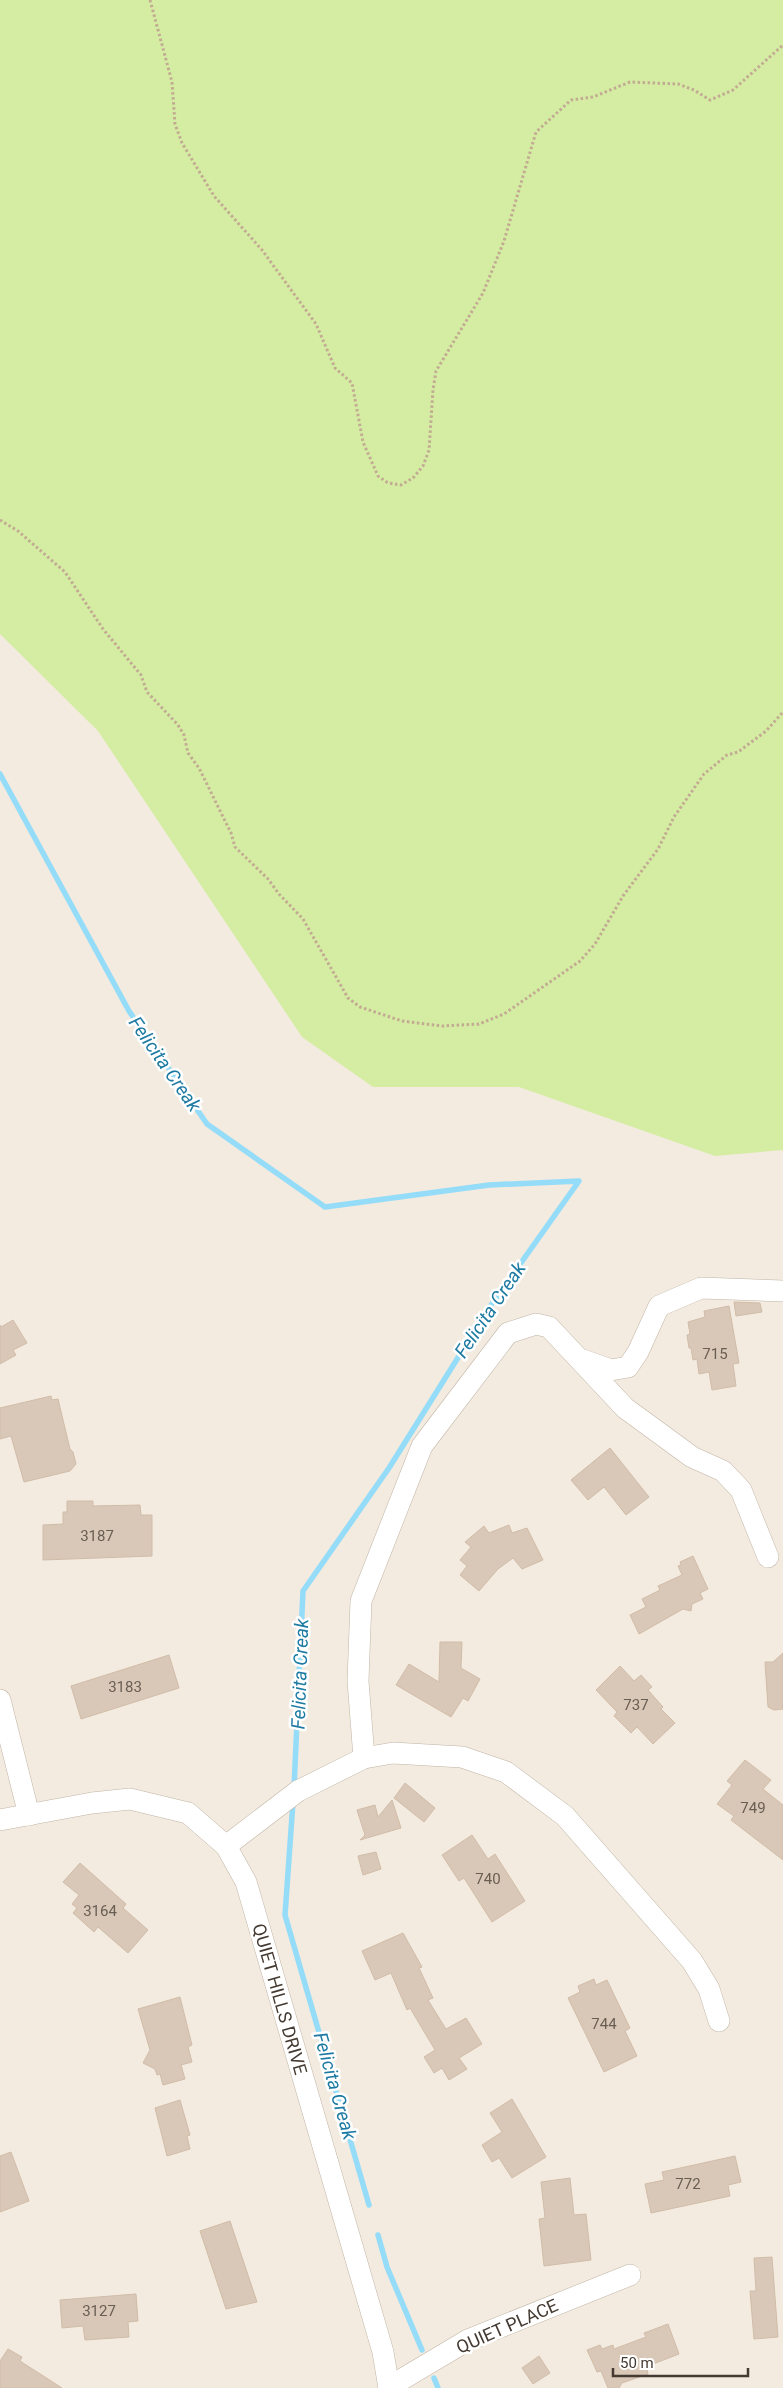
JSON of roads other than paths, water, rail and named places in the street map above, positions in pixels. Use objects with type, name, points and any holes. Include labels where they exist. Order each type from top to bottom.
[{"type":"street","points":[[578,1358],[611,1370],[628,1367],[638,1352],[659,1306],[701,1288],[783,1291]]},
{"type":"street","points":[[364,1758],[358,1681],[361,1601],[422,1446],[508,1333],[536,1324],[549,1327],[625,1408],[692,1457],[723,1471],[741,1490],[768,1557]]},
{"type":"street","points":[[0,1700],[29,1815]]},
{"type":"street","points":[[226,1846],[298,1791],[364,1758],[393,1753],[462,1757],[506,1772],[565,1816],[692,1961],[709,1989],[719,2021]]},
{"type":"street","name":"QUIET HILLS DRIVE","points":[[0,1820],[92,1803],[130,1799],[188,1813],[226,1846],[246,1882],[383,2352],[389,2387]]},
{"type":"street","name":"QUIET PLACE","points":[[389,2387],[468,2340],[630,2275]]},
{"type":"waterway","name":"Felicita Creak","points":[[0,774],[129,1011],[207,1124],[325,1207],[489,1185],[579,1181],[489,1308],[389,1468],[303,1591],[294,1788]]},
{"type":"waterway","name":"Felicita Creak","points":[[293,1802],[285,1915],[369,2205]]},
{"type":"waterway","name":"Felicita Creak","points":[[378,2235],[387,2267],[422,2350]]},
{"type":"waterway","name":"Felicita Creak","points":[[434,2378],[438,2388]]}]
